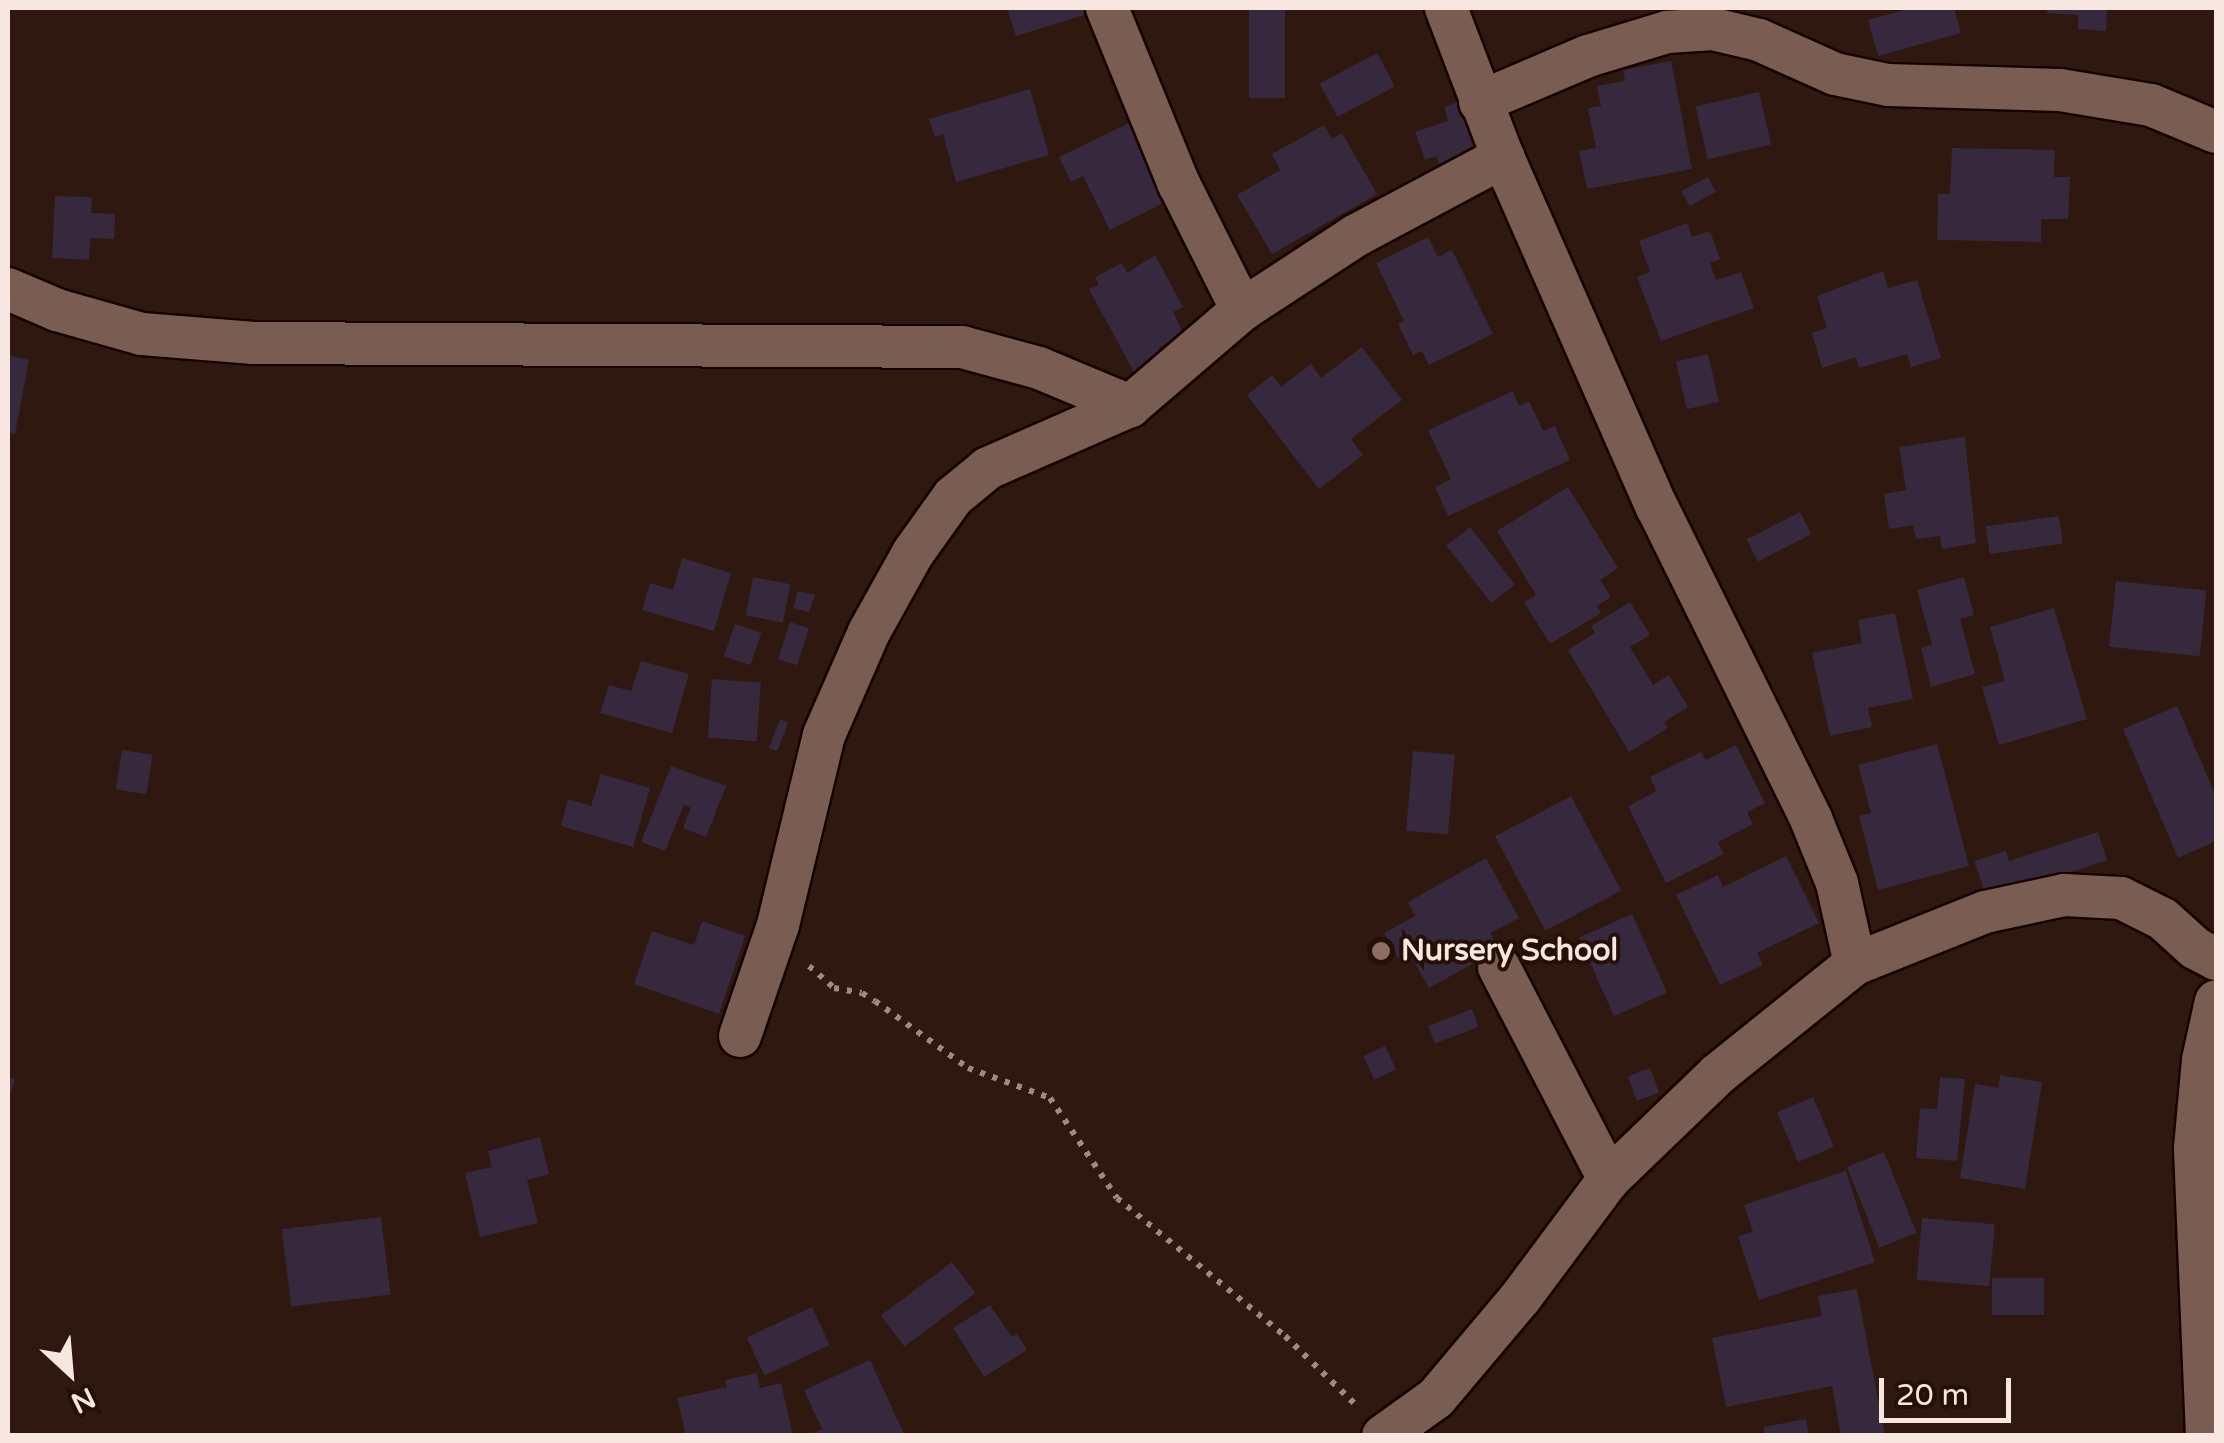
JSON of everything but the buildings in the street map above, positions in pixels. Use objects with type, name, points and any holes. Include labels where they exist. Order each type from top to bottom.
[{"type":"street","points":[[1107,8],[1178,184],[1242,310]]},
{"type":"street","points":[[1446,8],[1502,157],[1657,507],[1811,818],[1836,883],[1855,964]]},
{"type":"street","points":[[1480,102],[1620,46],[1667,32],[1713,29],[1758,40],[1835,74],[1888,84],[2060,90],[2151,105],[2216,132]]},
{"type":"street","points":[[740,1036],[778,924],[824,735],[869,632],[913,553],[952,497],[988,468],[1130,406],[1242,310],[1356,236],[1502,157]]},
{"type":"street","points":[[8,290],[58,310],[142,334],[254,343],[962,346],[1039,368],[1130,406]]},
{"type":"street","points":[[1384,1435],[1443,1417],[1521,1297],[1610,1179],[1718,1074],[1855,964],[1985,912],[2064,894],[2121,898],[2163,919],[2195,948],[2216,960]]},
{"type":"street","points":[[1499,967],[1610,1179]]},
{"type":"street","points":[[2207,1436],[2195,1148],[2216,1000]]},
{"type":"path","points":[[778,924],[808,965],[834,988],[862,993],[968,1068],[1050,1098],[1117,1198],[1286,1336],[1384,1435]]},
{"type":"place","name":"Nursery School","points":[[1381,951]]}]
